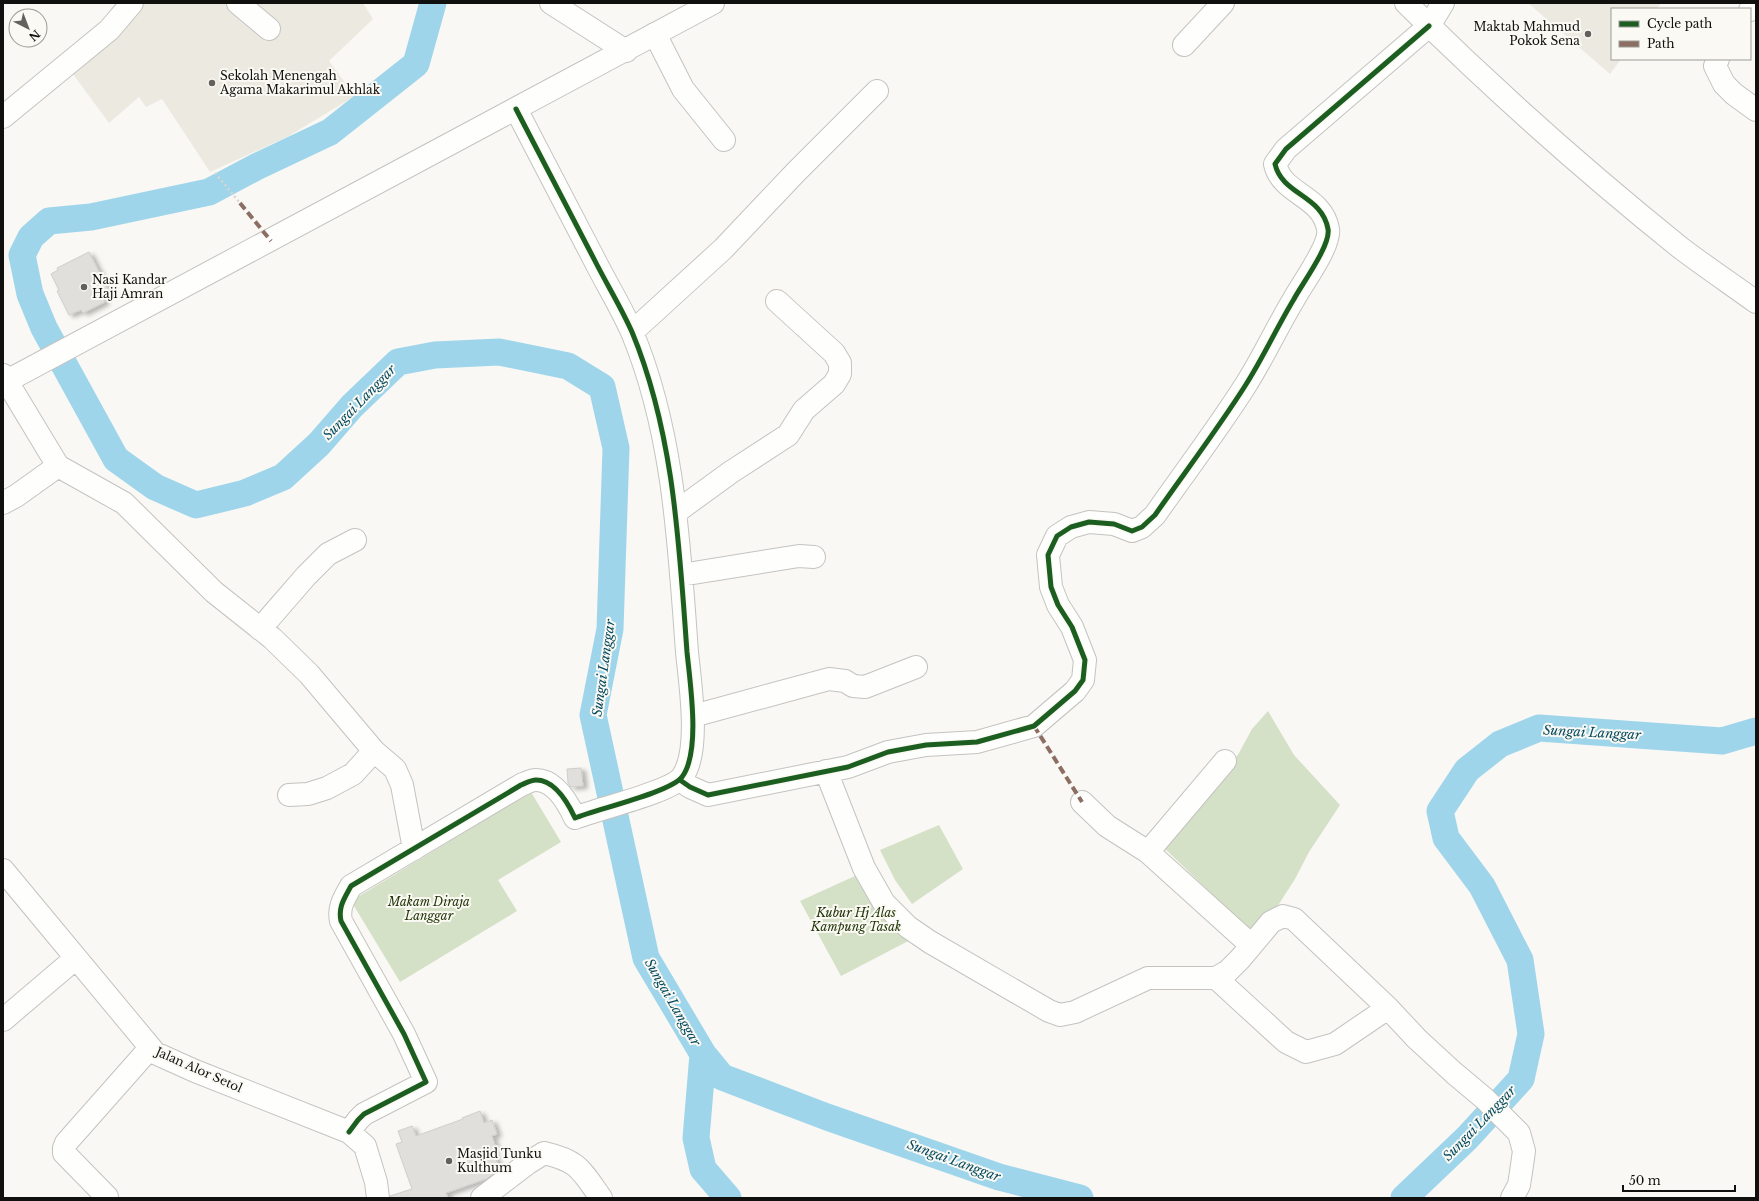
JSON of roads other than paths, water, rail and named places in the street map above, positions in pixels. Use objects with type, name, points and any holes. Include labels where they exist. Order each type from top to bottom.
[{"type":"street","points":[[3,117],[109,30],[132,3]]},
{"type":"street","points":[[238,3],[270,29]]},
{"type":"street","points":[[551,3],[626,50]]},
{"type":"street","points":[[414,849],[402,785],[395,769],[374,751],[308,674],[260,629],[214,592],[124,503],[58,466],[4,380],[27,370],[83,341],[713,3]]},
{"type":"street","points":[[1184,45],[1223,3]]},
{"type":"street","points":[[1406,3],[1429,26],[1587,170],[1683,250],[1756,302]]},
{"type":"street","points":[[680,780],[690,787],[708,795],[848,767],[888,752],[926,745],[977,742],[1034,726],[1075,691],[1082,680],[1085,660],[1072,627],[1058,605],[1051,587],[1048,555],[1057,536],[1071,527],[1089,522],[1114,524],[1132,531],[1142,527],[1155,515],[1246,385],[1293,300],[1325,248],[1329,231],[1326,219],[1319,208],[1282,180],[1277,173],[1275,164],[1286,149],[1429,26],[1443,3]]},
{"type":"street","points":[[655,34],[683,89],[724,140]]},
{"type":"street","points":[[1718,60],[1716,66],[1724,84],[1734,94],[1756,110]]},
{"type":"street","points":[[632,332],[723,249],[796,172],[877,91]]},
{"type":"street","points":[[349,1132],[364,1114],[426,1082],[404,1034],[341,921],[341,903],[351,886],[521,785],[535,780],[547,782],[555,788],[575,818],[661,790],[680,780],[688,768],[691,755],[693,716],[676,512],[668,459],[651,388],[632,332],[516,109]]},
{"type":"street","points":[[676,512],[731,472],[788,435],[804,410],[834,384],[840,374],[840,364],[834,353],[777,302]]},
{"type":"street","points":[[3,503],[16,496],[58,466]]},
{"type":"street","points":[[260,629],[306,576],[328,554],[355,540]]},
{"type":"street","points":[[681,575],[798,556],[814,557]]},
{"type":"street","points":[[693,716],[829,679],[845,681],[853,686],[865,687],[916,667]]},
{"type":"street","points":[[289,795],[308,794],[327,788],[353,774],[374,751]]},
{"type":"street","points":[[1148,852],[1225,761]]},
{"type":"street","points":[[826,771],[864,868],[884,903],[908,927],[930,942],[1049,1011],[1060,1015],[1075,1012],[1148,978],[1216,978],[1228,971],[1271,922],[1283,916],[1294,919],[1388,1008],[1443,1064],[1485,1099],[1518,1133],[1524,1151],[1519,1185],[1512,1198]]},
{"type":"street","points":[[1082,802],[1107,826],[1148,852],[1251,945]]},
{"type":"street","name":"Jalan Alor Setol","points":[[3,870],[155,1053],[195,1071],[349,1132],[365,1146],[376,1182],[378,1198]]},
{"type":"street","points":[[3,1020],[76,958]]},
{"type":"street","points":[[1216,978],[1286,1042],[1306,1052],[1335,1044],[1388,1008]]},
{"type":"street","points":[[107,1197],[64,1153],[64,1148],[66,1143],[150,1048]]},
{"type":"street","points":[[482,1198],[528,1163],[544,1153],[568,1160],[575,1165],[583,1172],[601,1198]]},
{"type":"waterway","name":"Sungai Langgar","points":[[433,3],[416,64],[330,132],[258,166],[209,192],[91,217],[49,221],[31,237],[22,255],[30,294],[44,328],[116,459],[155,487],[196,505],[245,493],[283,477],[319,444],[352,406],[398,362],[435,355],[499,352],[568,366],[602,387],[616,448],[610,629],[593,715],[646,958],[703,1054],[722,1077],[827,1117],[999,1177],[1080,1198]]},
{"type":"waterway","name":"Sungai Langgar","points":[[1404,1198],[1467,1138],[1521,1079],[1531,1034],[1520,960],[1482,886],[1446,838],[1440,811],[1467,770],[1500,744],[1539,728],[1722,741],[1756,731]]},
{"type":"waterway","points":[[703,1054],[696,1138],[703,1169],[728,1198]]},
{"type":"place","name":"Maktab Mahmud Pokok Sena","points":[[1588,34]]},
{"type":"place","name":"Sekolah Menengah Agama Makarimul Akhlak","points":[[212,83]]},
{"type":"place","name":"Nasi Kandar Haji Amran","points":[[84,287]]},
{"type":"place","name":"Masjid Tunku Kulthum","points":[[449,1161]]},
{"type":"park label","name":"Makam Diraja Langgar","points":[[429,909]]},
{"type":"park label","name":"Kubur Hj Alas Kampung Tasak","points":[[856,920]]}]
